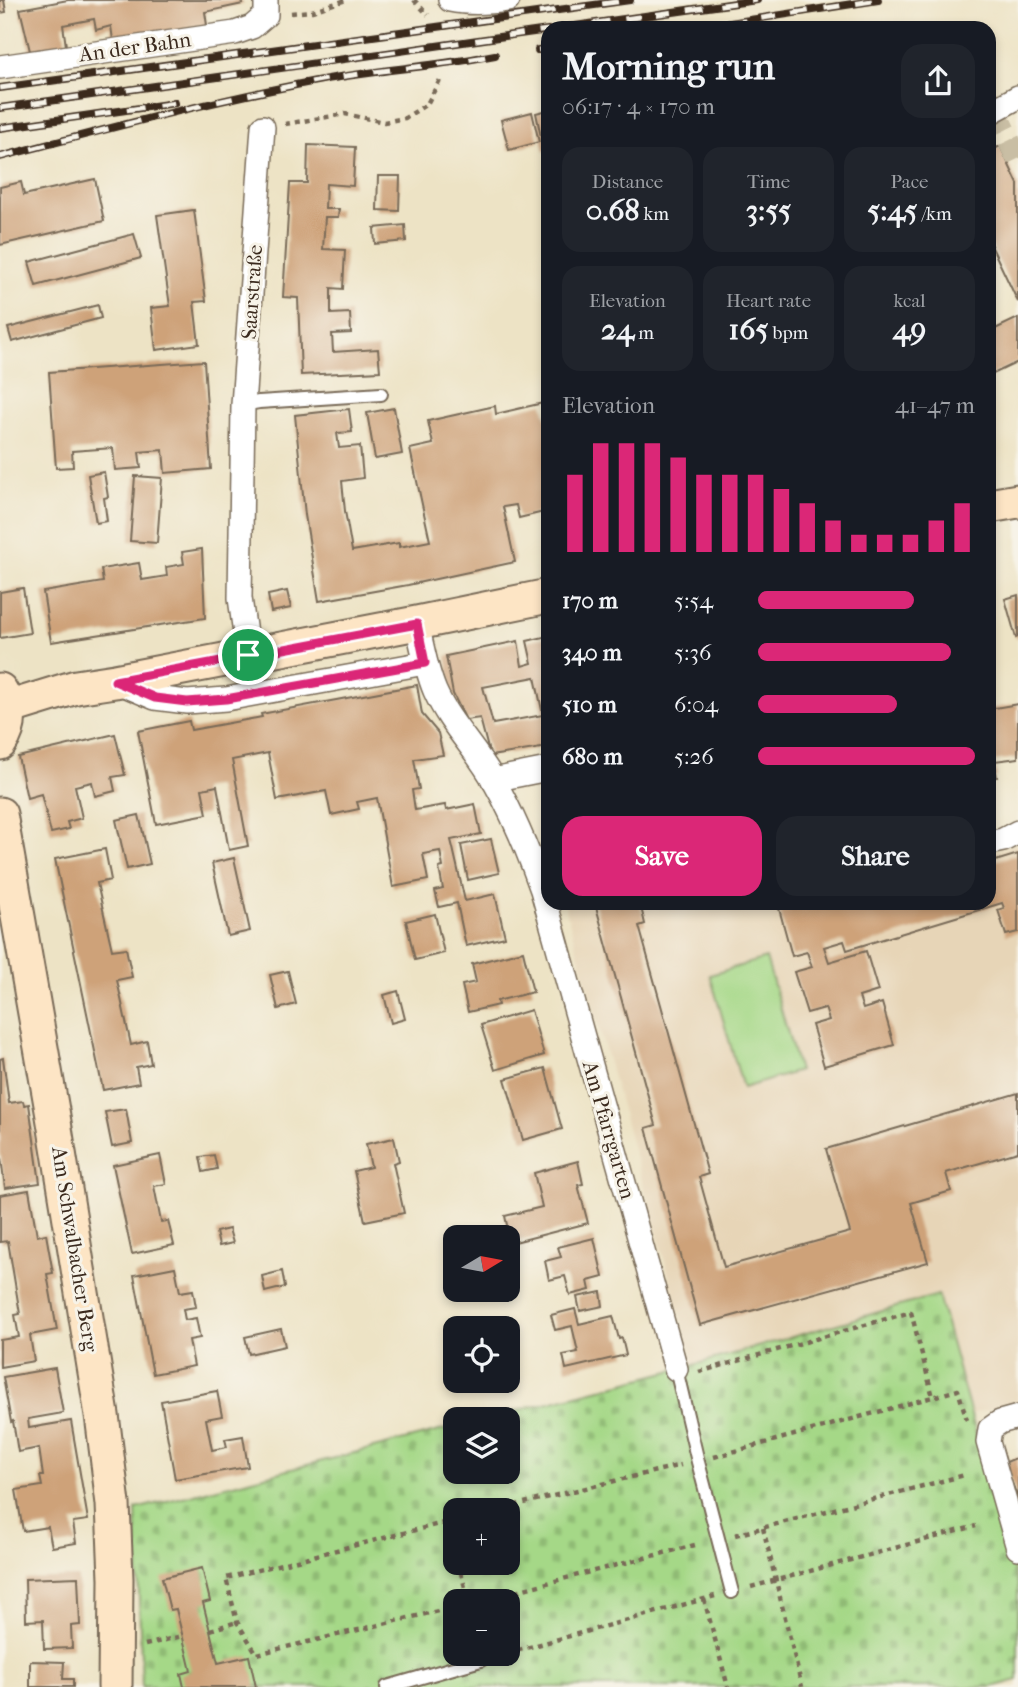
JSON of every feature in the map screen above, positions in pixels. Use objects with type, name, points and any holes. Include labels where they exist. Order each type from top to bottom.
[{"type":"main road","points":[[0,743],[9,722],[4,699],[115,681],[417,624],[541,597]]},
{"type":"main road","name":"Am Schwalbacher Berg","points":[[0,817],[102,1415],[113,1504],[115,1687]]},
{"type":"street","points":[[450,0],[465,3],[508,0]]},
{"type":"street","name":"An der Bahn","points":[[0,66],[234,33],[252,27],[265,8]]},
{"type":"street","points":[[996,109],[1018,97]]},
{"type":"street","name":"Saarstraße","points":[[248,655],[240,597],[243,405],[263,127]]},
{"type":"street","name":"Am Pfarrgarten","points":[[417,624],[425,663],[435,692],[493,780],[541,881]]},
{"type":"street","points":[[115,681],[155,698],[187,702],[226,699],[425,663]]},
{"type":"street","points":[[493,780],[541,770]]},
{"type":"street","points":[[996,842],[1018,832]]},
{"type":"street","name":"Am Pfarrgarten","points":[[550,910],[677,1373]]},
{"type":"street","points":[[1018,1417],[999,1422],[990,1429],[988,1442],[1018,1548]]},
{"type":"lane","points":[[243,405],[381,394]]},
{"type":"lane","points":[[677,1373],[732,1592]]},
{"type":"lane","points":[[387,1687],[460,1666]]},
{"type":"path","points":[[265,8],[312,11],[346,0]]},
{"type":"path","points":[[414,0],[430,17]]},
{"type":"path","points":[[263,127],[345,114],[384,122],[405,118],[427,104],[442,78]]},
{"type":"path","points":[[677,1373],[911,1312],[933,1397]]},
{"type":"path","points":[[520,1504],[698,1462],[958,1390]]},
{"type":"path","points":[[443,1523],[226,1578],[237,1622],[257,1654],[443,1609]]},
{"type":"path","points":[[763,1528],[802,1687]]},
{"type":"path","points":[[704,1599],[728,1687]]},
{"type":"path","points":[[210,1630],[237,1622]]},
{"type":"path","points":[[116,1649],[182,1636]]},
{"type":"shaded area","points":[[1018,844],[1018,1401],[971,1414],[938,1295],[694,1365],[566,910],[996,910],[996,850]]},
{"type":"green space","points":[[766,958],[799,1071],[743,1088],[710,975]]},
{"type":"green space","points":[[938,1295],[1018,1586],[1018,1680],[992,1687],[142,1687],[136,1509],[443,1430],[443,1484],[520,1484],[520,1410],[694,1365]]},
{"type":"building","points":[[0,0],[4,0],[6,12],[0,13]]},
{"type":"building","points":[[68,0],[242,0],[243,4],[205,12],[208,32],[165,38],[165,32],[113,40],[111,26],[96,30],[94,19],[63,25],[66,46],[30,51],[20,9]]},
{"type":"building","points":[[532,112],[539,142],[509,150],[501,120]]},
{"type":"building","points":[[541,112],[541,137],[536,113]]},
{"type":"building","points":[[308,145],[355,147],[353,186],[326,184],[325,209],[339,209],[338,217],[325,217],[323,249],[345,250],[343,289],[331,288],[331,314],[350,313],[351,333],[332,334],[333,352],[378,349],[380,371],[301,375],[298,298],[283,297],[290,183],[307,183]]},
{"type":"building","points":[[1000,146],[1018,184],[1018,302],[996,256],[996,148]]},
{"type":"building","points":[[378,176],[400,176],[399,211],[377,210]]},
{"type":"building","points":[[95,179],[104,221],[0,245],[0,187],[21,182],[24,195]]},
{"type":"building","points":[[194,210],[206,301],[194,302],[199,344],[156,350],[151,308],[170,306],[157,215]]},
{"type":"building","points":[[405,225],[406,241],[375,244],[374,228]]},
{"type":"building","points":[[134,234],[141,258],[36,286],[29,262]]},
{"type":"building","points":[[98,305],[101,318],[12,342],[8,328]]},
{"type":"building","points":[[1018,318],[1018,362],[996,373],[996,329]]},
{"type":"building","points":[[204,361],[211,469],[165,473],[163,450],[139,452],[141,468],[115,470],[113,448],[72,451],[73,467],[56,468],[49,372]]},
{"type":"building","points":[[541,403],[541,513],[519,518],[516,505],[503,507],[515,562],[319,601],[305,515],[295,415],[349,409],[352,432],[337,433],[339,448],[360,446],[363,478],[342,481],[352,551],[430,541],[410,449],[433,444],[428,421],[495,406],[496,414]]},
{"type":"building","points":[[394,408],[402,454],[375,459],[367,413]]},
{"type":"building","points":[[104,472],[108,497],[104,498],[107,521],[96,523],[88,475]]},
{"type":"building","points":[[135,476],[162,478],[157,543],[130,541]]},
{"type":"building","points":[[202,549],[205,618],[51,642],[43,592],[103,582],[101,569],[139,563],[142,580],[167,576],[166,567],[184,564],[182,552]]},
{"type":"building","points":[[23,588],[30,633],[0,638],[0,592]]},
{"type":"building","points":[[287,591],[291,608],[271,612],[268,595]]},
{"type":"building","points":[[1018,595],[1018,637],[1016,638],[1005,599]]},
{"type":"building","points":[[541,638],[541,706],[535,677],[483,687],[493,724],[541,715],[541,748],[490,756],[480,718],[466,720],[453,694],[446,656],[518,641],[522,666],[532,663],[527,641]]},
{"type":"building","points":[[417,685],[422,714],[438,733],[443,755],[414,759],[419,789],[412,790],[415,810],[445,805],[446,810],[475,804],[481,834],[451,840],[465,901],[495,894],[505,937],[466,946],[457,903],[439,907],[435,891],[443,889],[439,868],[443,867],[440,851],[423,854],[428,880],[393,887],[377,798],[357,802],[359,809],[331,815],[326,791],[277,800],[268,753],[232,760],[248,846],[229,850],[217,786],[202,789],[207,814],[156,824],[138,731],[189,721],[191,730]]},
{"type":"building","points":[[1018,704],[1018,758],[996,761],[996,708]]},
{"type":"building","points":[[115,734],[125,775],[112,777],[115,791],[95,796],[92,782],[75,786],[82,818],[67,822],[69,829],[51,833],[41,794],[27,798],[18,757]]},
{"type":"building","points":[[139,815],[150,864],[127,869],[116,820]]},
{"type":"building","points":[[491,839],[499,873],[468,880],[461,845]]},
{"type":"building","points":[[105,849],[111,880],[97,883],[112,950],[126,948],[132,977],[117,980],[131,1045],[147,1041],[151,1064],[136,1067],[139,1083],[103,1090],[55,859]]},
{"type":"building","points":[[1018,854],[1018,932],[1006,935],[998,910],[1004,908],[1002,903],[996,905],[996,861]]},
{"type":"building","points":[[234,858],[250,931],[228,936],[212,863]]},
{"type":"building","points":[[597,910],[642,910],[645,924],[639,926],[708,1174],[699,1177],[724,1267],[850,1232],[826,1149],[1018,1093],[1018,1152],[946,1173],[951,1191],[911,1203],[928,1262],[700,1325],[646,1128],[656,1125]]},
{"type":"building","points":[[779,910],[979,910],[847,950],[844,941],[824,947],[829,962],[866,951],[878,991],[859,997],[863,1009],[882,1003],[894,1045],[824,1066],[812,1025],[829,1020],[825,1008],[807,1013],[794,972],[812,967],[807,952],[792,956]]},
{"type":"building","points":[[435,914],[444,953],[415,960],[406,921]]},
{"type":"building","points":[[523,951],[533,992],[497,1001],[498,1005],[468,1012],[462,985],[476,982],[472,964]]},
{"type":"building","points":[[288,971],[296,1004],[278,1009],[270,975]]},
{"type":"building","points":[[398,991],[405,1019],[391,1023],[384,995]]},
{"type":"building","points":[[531,1010],[544,1055],[495,1070],[481,1025]]},
{"type":"building","points":[[3,1058],[9,1103],[23,1101],[24,1105],[29,1104],[40,1183],[5,1188],[0,1151],[0,1059]]},
{"type":"building","points":[[545,1068],[562,1129],[523,1140],[505,1079]]},
{"type":"building","points":[[126,1109],[132,1143],[112,1147],[105,1112]]},
{"type":"building","points":[[394,1138],[399,1161],[393,1163],[404,1213],[365,1221],[354,1171],[371,1167],[366,1144]]},
{"type":"building","points":[[160,1155],[166,1184],[154,1186],[161,1222],[168,1221],[174,1245],[132,1254],[113,1165]]},
{"type":"building","points":[[214,1155],[217,1169],[203,1172],[200,1157]]},
{"type":"building","points":[[578,1161],[583,1184],[578,1185],[588,1223],[520,1241],[520,1225],[507,1225],[505,1216],[542,1207],[534,1173]]},
{"type":"building","points":[[29,1190],[37,1236],[46,1234],[53,1273],[47,1274],[57,1330],[30,1335],[34,1361],[0,1367],[0,1340],[19,1337],[15,1315],[20,1314],[8,1241],[0,1242],[0,1195]]},
{"type":"building","points":[[229,1229],[233,1243],[219,1246],[216,1232]]},
{"type":"building","points":[[594,1238],[603,1277],[588,1281],[590,1290],[570,1295],[565,1276],[549,1280],[545,1261],[561,1257],[558,1247]]},
{"type":"building","points":[[175,1267],[180,1292],[193,1290],[196,1307],[183,1309],[185,1320],[196,1318],[200,1338],[189,1340],[194,1366],[153,1374],[134,1275]]},
{"type":"building","points":[[282,1271],[285,1287],[265,1292],[262,1276]]},
{"type":"building","points":[[601,1292],[603,1306],[580,1311],[577,1297]]},
{"type":"building","points":[[575,1309],[579,1324],[613,1316],[626,1355],[566,1369],[563,1355],[578,1352],[572,1326],[555,1330],[551,1315]]},
{"type":"building","points":[[281,1329],[285,1346],[249,1354],[245,1337]]},
{"type":"building","points":[[55,1368],[63,1413],[28,1419],[29,1428],[71,1421],[88,1520],[73,1522],[76,1543],[52,1547],[48,1527],[23,1531],[16,1490],[42,1486],[40,1476],[43,1476],[39,1448],[18,1452],[3,1377]]},
{"type":"building","points":[[217,1391],[222,1416],[206,1419],[212,1450],[227,1447],[225,1439],[243,1436],[248,1467],[175,1479],[161,1401]]},
{"type":"building","points":[[1018,1457],[1018,1498],[1004,1463]]},
{"type":"building","points":[[202,1568],[210,1601],[203,1603],[218,1663],[249,1656],[256,1687],[184,1687],[181,1674],[191,1671],[176,1609],[170,1610],[162,1578]]},
{"type":"building","points":[[78,1577],[80,1625],[71,1626],[72,1648],[44,1649],[43,1620],[26,1621],[25,1579]]},
{"type":"building","points":[[30,1661],[64,1662],[63,1679],[73,1679],[73,1687],[30,1687]]},
{"type":"tunnel","points":[[996,114],[1018,159]]},
{"type":"railway","points":[[0,88],[630,0]]},
{"type":"railway","points":[[610,21],[757,0]]},
{"type":"railway","points":[[743,21],[878,0]]},
{"type":"railway","points":[[0,108],[541,31]]},
{"type":"railway","points":[[0,157],[272,90],[334,78],[495,55]]},
{"type":"railway","points":[[0,128],[175,103]]},
{"type":"route","points":[[417,624],[425,663],[226,699],[187,702],[155,698],[115,681],[248,655],[417,624]]}]
